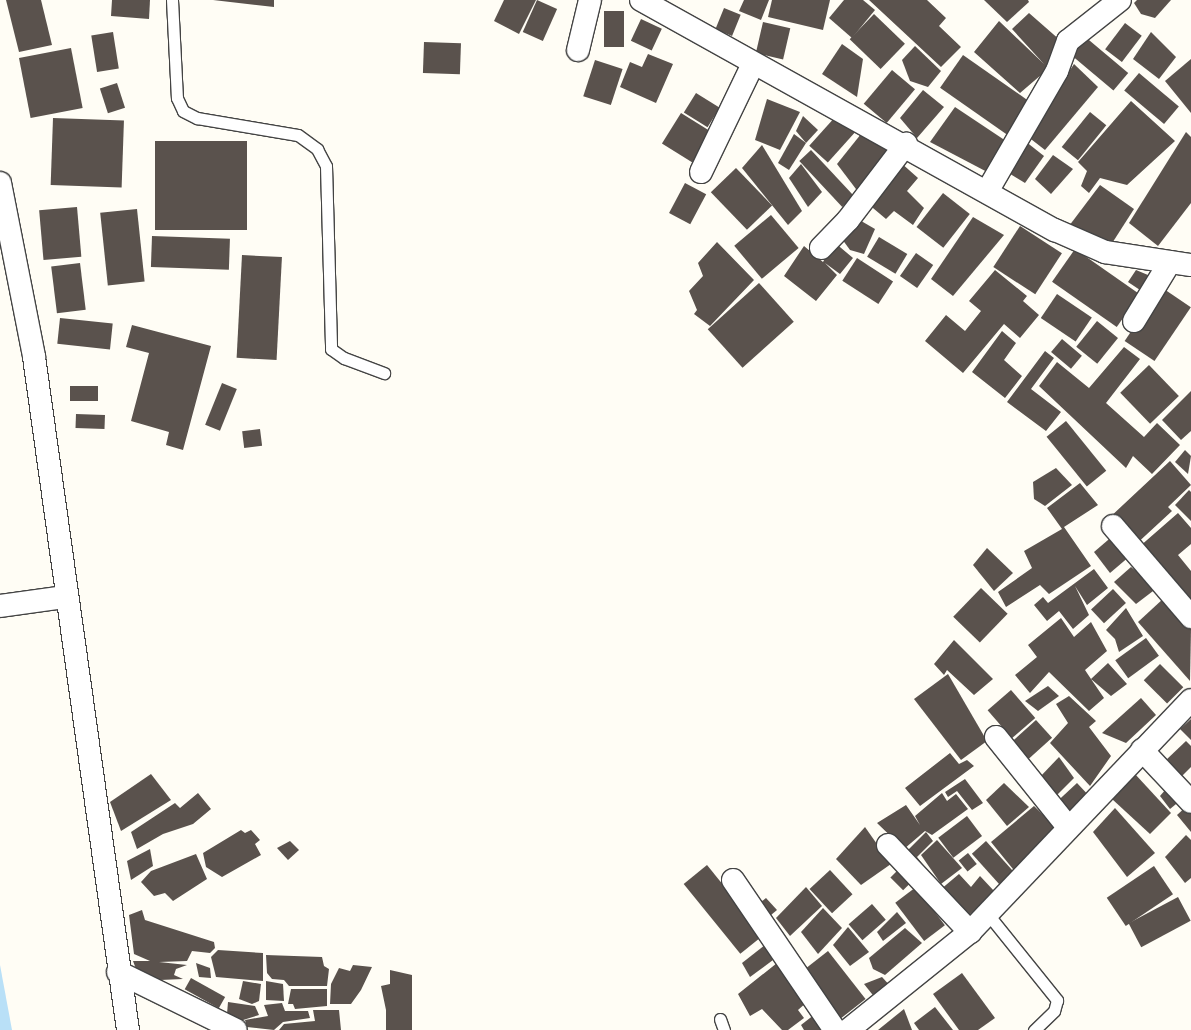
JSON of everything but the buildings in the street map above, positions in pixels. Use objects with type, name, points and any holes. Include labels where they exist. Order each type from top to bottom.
[{"type":"street","points":[[578,50],[590,0]]},
{"type":"street","points":[[641,0],[753,64],[804,87],[988,190],[1055,230],[1105,252],[1191,265]]},
{"type":"street","points":[[988,190],[1056,71],[1068,41],[1120,0]]},
{"type":"street","points":[[701,172],[753,64]]},
{"type":"street","points":[[820,248],[848,220],[906,144]]},
{"type":"street","points":[[0,183],[34,357],[65,597],[118,972],[128,1030]]},
{"type":"street","points":[[1134,321],[1170,262]]},
{"type":"street","points":[[1113,526],[1191,617]]},
{"type":"street","points":[[0,606],[65,597]]},
{"type":"street","points":[[734,880],[848,1029],[970,932],[1068,827],[1191,700]]},
{"type":"street","points":[[996,736],[1068,827]]},
{"type":"street","points":[[1142,750],[1191,802]]},
{"type":"street","points":[[888,845],[970,932]]},
{"type":"street","points":[[118,972],[236,1030]]},
{"type":"lane","points":[[172,0],[177,98],[183,111],[197,118],[298,135],[317,149],[326,166],[331,349],[344,358],[384,373]]},
{"type":"lane","points":[[988,913],[1057,1000],[1054,1011],[1034,1030]]},
{"type":"lane","points":[[720,1019],[724,1030]]},
{"type":"water","points":[[0,965],[12,1030],[0,1030]]}]
